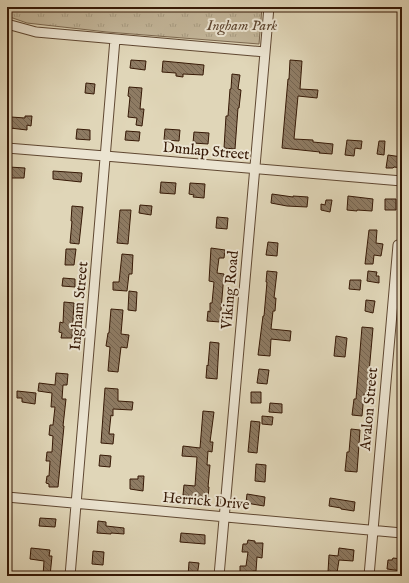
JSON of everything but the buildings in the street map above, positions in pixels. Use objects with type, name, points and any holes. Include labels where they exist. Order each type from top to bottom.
[{"type":"street","name":"Viking Road","points":[[219,576],[268,7]]},
{"type":"street","points":[[7,24],[36,32],[265,52]]},
{"type":"street","name":"Ingham Street","points":[[70,576],[115,39]]},
{"type":"street","name":"Dunlap Street","points":[[7,148],[402,182]]},
{"type":"street","name":"Avalon Street","points":[[369,576],[398,245]]},
{"type":"street","name":"Herrick Drive","points":[[7,497],[402,533]]},
{"type":"green space","name":"Ingham Park","points":[[7,7],[262,7],[259,44],[107,32],[27,23],[7,16]]}]
